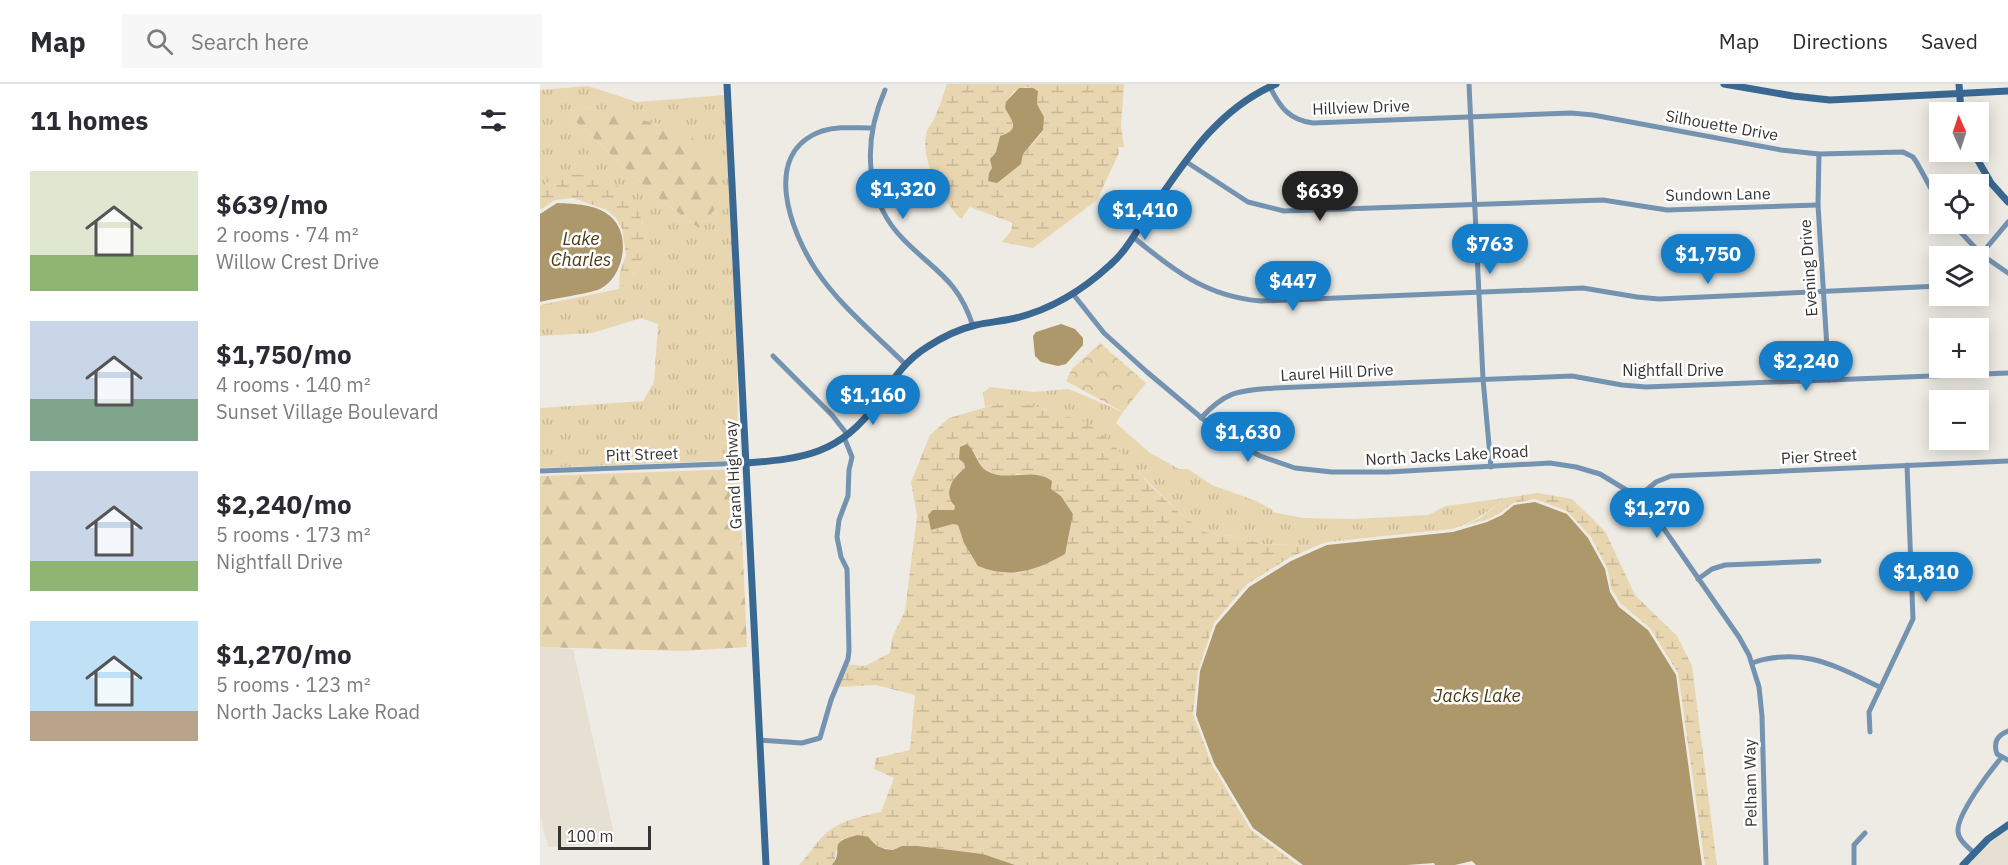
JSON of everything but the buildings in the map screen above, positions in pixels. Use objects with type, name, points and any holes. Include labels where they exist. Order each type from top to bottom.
[{"type":"street","name":"Grand Highway","points":[[727,84],[766,865]]},
{"type":"street","points":[[1469,84],[1484,379],[1491,466]]},
{"type":"street","points":[[1724,84],[1830,100],[2008,91]]},
{"type":"street","points":[[1959,84],[1960,102]]},
{"type":"street","points":[[746,463],[807,456],[827,448],[868,414],[905,364],[927,346],[973,326],[1001,322],[1035,313],[1073,294],[1111,265],[1207,134],[1222,119],[1251,97],[1273,85]]},
{"type":"street","name":"Hillview Drive","points":[[1273,85],[1285,111],[1306,123],[1471,117]]},
{"type":"street","points":[[885,90],[872,128],[869,155],[870,170],[877,197],[899,235],[938,269],[957,291],[968,310],[973,326]]},
{"type":"street","name":"Silhouette Drive","points":[[1471,117],[1582,114],[1781,150],[1819,154],[1897,152],[1908,154],[1917,163],[1929,185]]},
{"type":"street","points":[[872,128],[832,129],[813,135],[804,141],[795,151],[786,171],[785,189],[792,220],[817,271],[852,312],[905,364]]},
{"type":"street","name":"Evening Drive","points":[[1819,154],[1818,205],[1829,380]]},
{"type":"street","name":"Sundown Lane","points":[[1185,161],[1248,202],[1284,211],[1603,200],[1653,209],[1677,210],[1818,205]]},
{"type":"street","points":[[1979,162],[1991,183],[2008,202]]},
{"type":"street","points":[[1988,246],[2008,222]]},
{"type":"street","points":[[1961,234],[1972,246]]},
{"type":"street","points":[[1133,237],[1185,277],[1217,293],[1246,300],[1583,288],[1649,299],[1929,287]]},
{"type":"street","points":[[1989,261],[2008,273]]},
{"type":"street","name":"North Jacks Lake Road","points":[[1073,294],[1104,333],[1222,435],[1260,456],[1295,468],[1350,473],[1550,463],[1600,474],[1638,497],[1655,516],[1739,637],[1752,663],[1761,700]]},
{"type":"street","points":[[760,740],[802,743],[820,738],[831,700],[848,659],[849,644],[847,569],[841,557],[837,537],[839,520],[848,496],[852,457],[845,435],[832,415],[773,356]]},
{"type":"street","name":"Nightfall Drive","points":[[1484,379],[1572,376],[1646,387],[2008,373]]},
{"type":"street","name":"Laurel Hill Drive","points":[[1201,418],[1222,397],[1240,391],[1484,379]]},
{"type":"street","name":"Pier Street","points":[[1638,497],[1656,482],[1671,476],[2008,461]]},
{"type":"street","name":"Pitt Street","points":[[540,471],[746,463]]},
{"type":"street","points":[[1870,732],[1869,712],[1911,628],[1913,619],[1907,465]]},
{"type":"street","points":[[1698,579],[1712,569],[1725,565],[1820,561]]},
{"type":"street","points":[[1752,663],[1777,656],[1806,656],[1827,662],[1880,687]]},
{"type":"street","name":"Pelham Way","points":[[1761,700],[1766,865]]},
{"type":"street","points":[[2008,731],[1999,736],[1995,745],[2001,758],[2008,760]]},
{"type":"street","points":[[1974,853],[1960,838],[1957,830],[1960,820],[1983,779],[2001,758]]},
{"type":"street","points":[[1963,865],[2008,825]]},
{"type":"street","points":[[1854,865],[1854,845],[1865,832]]},
{"type":"shaded area","points":[[540,647],[573,649],[616,843],[548,847],[540,816]]},
{"type":"shaded area","points":[[2008,829],[2008,865],[1968,865],[1990,842]]},
{"type":"green space","points":[[947,84],[1124,84],[1121,126],[1124,147],[1118,147],[1119,153],[1097,200],[1033,248],[1002,242],[1011,231],[1013,223],[970,207],[961,219],[940,191],[926,153],[927,131],[936,115]],"holes":[[[1026,87],[1038,90],[1037,104],[1044,117],[1041,134],[1023,154],[1021,164],[1013,169],[989,173],[992,168],[992,155],[996,152],[1000,136],[1007,135],[1013,129],[1010,97],[1014,91]]]},
{"type":"green space","points":[[588,86],[637,102],[725,95],[737,344],[738,460],[540,468],[540,408],[643,401],[654,382],[658,324],[641,318],[592,333],[540,336],[540,305],[619,289],[635,273],[643,222],[549,181],[540,191],[540,90]],"holes":[[[583,108],[619,116],[699,228],[653,194],[574,120]]]},
{"type":"green space","points":[[583,108],[685,129],[716,165],[720,203],[699,228],[653,194],[574,120]]},
{"type":"green space","points":[[567,175],[596,176],[614,183],[625,192],[640,216],[644,230],[641,258],[633,275],[619,289],[620,272],[626,255],[622,229],[616,218],[607,210],[573,198],[555,200],[540,210],[540,191],[549,181]]},
{"type":"green space","points":[[1100,343],[1146,383],[1123,412],[1066,381],[1072,369]]},
{"type":"green space","points":[[1131,379],[1138,385],[1123,402],[1116,395]]},
{"type":"green space","points":[[990,387],[1034,392],[1069,389],[1123,412],[1116,423],[1150,453],[1179,469],[1188,469],[1212,485],[1256,501],[1273,510],[1272,512],[1303,518],[1352,519],[1428,515],[1446,506],[1505,498],[1467,524],[1452,529],[1327,542],[1316,546],[1263,544],[1231,535],[1220,536],[1205,532],[1182,515],[1132,466],[1046,409],[1001,403],[985,407],[983,393]]},
{"type":"green space","points":[[1001,403],[1031,405],[1088,423],[1111,442],[1151,486],[1182,515],[1205,532],[1220,536],[1231,535],[1263,544],[1316,546],[1289,558],[1247,584],[1214,623],[1198,671],[1193,714],[1212,765],[1251,830],[1298,865],[1015,865],[983,854],[918,846],[902,846],[893,850],[877,846],[874,842],[842,839],[832,865],[799,865],[830,830],[851,820],[881,812],[894,778],[874,769],[876,758],[910,750],[915,695],[876,685],[839,687],[843,664],[865,666],[890,653],[892,638],[905,611],[917,516],[911,482],[930,435],[949,418]],"holes":[[[973,449],[982,468],[994,474],[1010,477],[1017,474],[1042,475],[1051,484],[1051,489],[1061,496],[1073,514],[1067,544],[1048,563],[1018,573],[974,560],[958,525],[953,524],[931,530],[938,510],[954,510],[955,506],[949,488],[957,474],[965,468],[964,463]]]},
{"type":"green space","points":[[739,469],[747,647],[683,651],[540,647],[540,476]]},
{"type":"green space","points":[[1538,493],[1572,499],[1605,531],[1635,595],[1677,636],[1692,666],[1717,865],[1705,865],[1678,673],[1650,628],[1621,604],[1612,590],[1607,568],[1591,537],[1567,511],[1535,499],[1513,503],[1486,520],[1466,525],[1482,517],[1505,498]]},
{"type":"water","points":[[1019,88],[1033,88],[1038,91],[1037,104],[1044,117],[1043,130],[1023,154],[1021,164],[997,183],[988,181],[992,168],[990,159],[996,152],[1000,136],[1010,131],[1013,125],[1005,108],[1006,102]]},
{"type":"water","name":"Lake Charles","points":[[557,203],[592,207],[610,216],[621,233],[622,255],[615,275],[600,289],[540,302],[540,214]]},
{"type":"water","points":[[1061,324],[1075,329],[1083,338],[1083,345],[1066,364],[1058,366],[1041,362],[1035,356],[1033,336],[1036,332]]},
{"type":"water","points":[[967,444],[973,450],[981,466],[987,471],[1003,476],[1036,475],[1052,481],[1051,489],[1061,496],[1073,514],[1065,554],[1033,569],[1001,572],[978,566],[964,543],[958,525],[953,524],[931,530],[928,515],[933,510],[954,510],[955,506],[949,496],[949,491],[953,481],[965,468],[964,463],[959,459],[960,447]]},
{"type":"water","name":"Jacks Lake","points":[[1535,502],[1567,514],[1588,538],[1605,569],[1610,592],[1619,607],[1648,630],[1676,675],[1702,865],[1476,865],[1472,861],[1455,865],[1435,865],[1434,863],[1303,865],[1253,828],[1214,763],[1196,715],[1200,671],[1216,625],[1249,587],[1291,561],[1327,545],[1453,532],[1487,522],[1502,515],[1514,505]]},
{"type":"water","points":[[858,835],[868,837],[877,846],[885,849],[918,846],[983,854],[1015,865],[832,865],[836,859],[839,844]]}]
